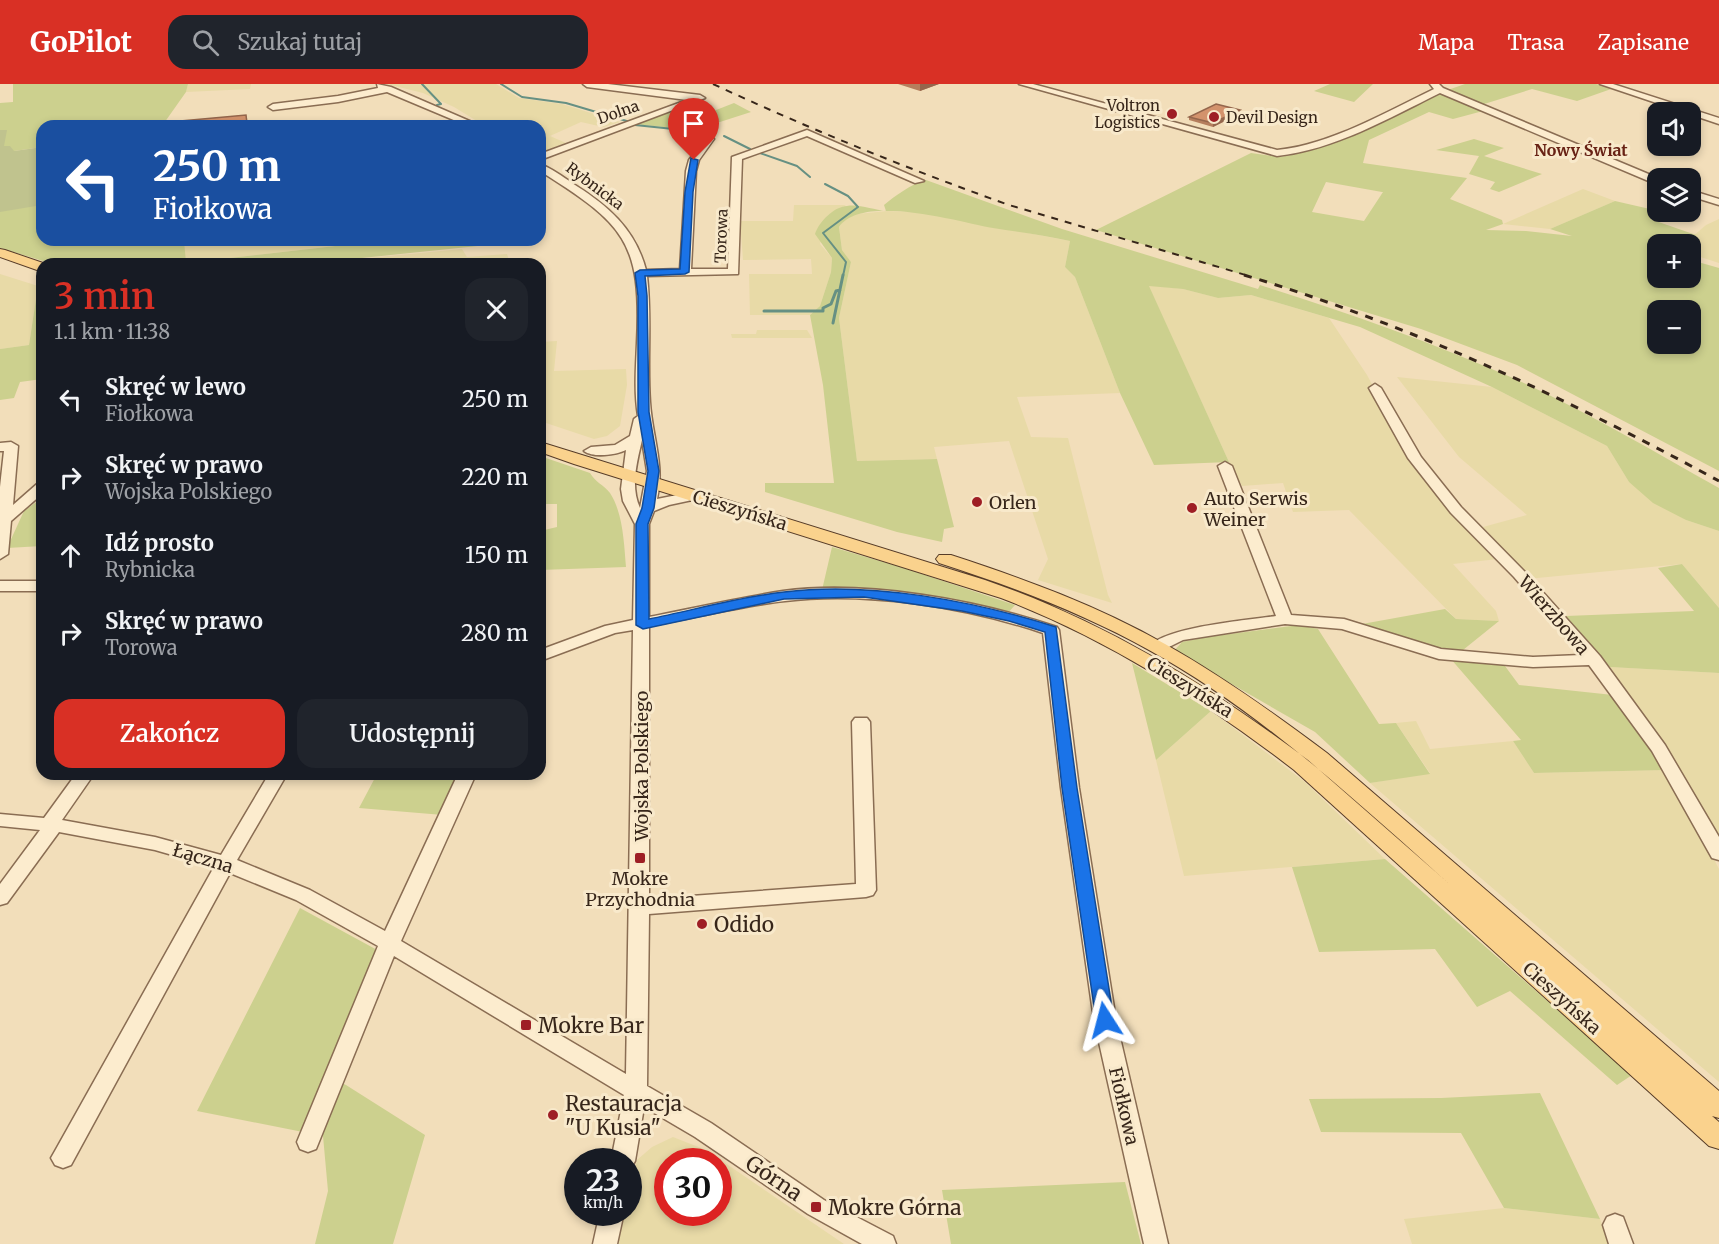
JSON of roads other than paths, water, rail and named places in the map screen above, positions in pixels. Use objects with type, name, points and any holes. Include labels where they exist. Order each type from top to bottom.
[{"type":"main road","points":[[0,253],[36,265]]},
{"type":"main road","points":[[0,263],[36,275]]},
{"type":"main road","name":"Cieszyńska","points":[[546,436],[591,452],[629,471]]},
{"type":"main road","name":"Cieszyńska","points":[[546,449],[996,575],[1059,600],[1157,647],[1257,710],[1320,758],[1719,1107]]},
{"type":"main road","name":"Cieszyńska","points":[[653,478],[692,496],[987,587],[1090,629],[1159,666],[1231,712],[1301,765],[1719,1138]]},
{"type":"street","points":[[374,84],[461,120]]},
{"type":"street","name":"Dolna","points":[[546,155],[700,98],[587,84]]},
{"type":"street","points":[[1023,84],[1272,152],[1297,151],[1368,125],[1437,87],[1647,177]]},
{"type":"street","points":[[1604,84],[1719,121]]},
{"type":"street","points":[[273,107],[388,90]]},
{"type":"street","name":"Torowa","points":[[640,273],[735,272],[737,157],[807,133],[919,181]]},
{"type":"street","points":[[685,272],[691,171],[694,160],[709,138]]},
{"type":"street","name":"Rybnicka","points":[[546,170],[616,222],[633,246],[640,273],[643,305],[643,412],[653,478]]},
{"type":"street","points":[[1701,196],[1719,202]]},
{"type":"street","name":"Wierzbowa","points":[[1375,388],[1415,458],[1449,501],[1519,574],[1594,660],[1659,749],[1719,853]]},
{"type":"street","name":"Rybnicka","points":[[629,471],[643,412]]},
{"type":"street","points":[[591,452],[618,449],[637,438]]},
{"type":"street","points":[[0,447],[11,446],[0,554]]},
{"type":"street","points":[[1225,466],[1285,620]]},
{"type":"street","name":"Wojska Polskiego","points":[[629,471],[630,499],[642,524]]},
{"type":"street","name":"Wojska Polskiego","points":[[625,1148],[636,1091],[643,625],[642,524],[648,508],[653,478]]},
{"type":"street","points":[[4,520],[36,492]]},
{"type":"street","points":[[648,508],[665,501],[692,496]]},
{"type":"street","points":[[0,586],[36,586]]},
{"type":"street","name":"Fiołkowa","points":[[643,625],[784,596],[855,593],[962,607],[1012,617],[1051,630],[1070,788],[1105,1020],[1156,1244]]},
{"type":"street","points":[[1157,647],[1179,636],[1285,620],[1344,624],[1439,654],[1533,662],[1594,660]]},
{"type":"street","points":[[546,654],[611,629],[643,625]]},
{"type":"street","points":[[640,907],[866,890],[861,722]]},
{"type":"street","points":[[0,898],[81,780]]},
{"type":"street","points":[[63,1158],[206,897],[274,780]]},
{"type":"street","points":[[308,1142],[390,944],[464,780]]},
{"type":"street","name":"Łączna","points":[[0,820],[52,824],[128,837],[226,864],[303,895],[390,944],[636,1091]]},
{"type":"street","name":"Górna","points":[[636,1091],[702,1130],[816,1207],[884,1244]]},
{"type":"street","points":[[605,1244],[609,1226]]},
{"type":"waterway","points":[[422,84],[441,104],[437,105]]},
{"type":"waterway","points":[[501,84],[522,97],[566,103],[630,122]]},
{"type":"waterway","points":[[635,125],[683,130]]},
{"type":"waterway","points":[[724,136],[750,149]]},
{"type":"waterway","points":[[760,153],[797,166],[810,177]]},
{"type":"waterway","points":[[825,184],[848,196],[858,207],[823,233],[846,262],[843,276]]},
{"type":"waterway","points":[[840,290],[843,275]]},
{"type":"waterway","points":[[764,311],[823,311],[823,308],[831,304],[836,291],[840,290]]},
{"type":"waterway","points":[[833,323],[840,290]]},
{"type":"railway","points":[[713,84],[860,148],[1009,205],[1249,276]]},
{"type":"railway","points":[[1244,275],[1367,317],[1487,366],[1604,421],[1719,481]]},
{"type":"place","name":"Voltron Logistics","points":[[1172,114]]},
{"type":"place","name":"Devil Design","points":[[1214,117]]},
{"type":"place","name":"Orlen","points":[[977,502]]},
{"type":"place","name":"Auto Serwis Weiner","points":[[1192,508]]},
{"type":"place","name":"Mokre Przychodnia","points":[[640,858]]},
{"type":"place","name":"Odido","points":[[702,924]]},
{"type":"place","name":"Mokre Bar","points":[[526,1025]]},
{"type":"place","name":"Restauracja \"U Kusia\"","points":[[553,1115]]},
{"type":"place","name":"Mokre Górna","points":[[816,1207]]},
{"type":"district","name":"Nowy Świat","points":[[1581,150]]}]
